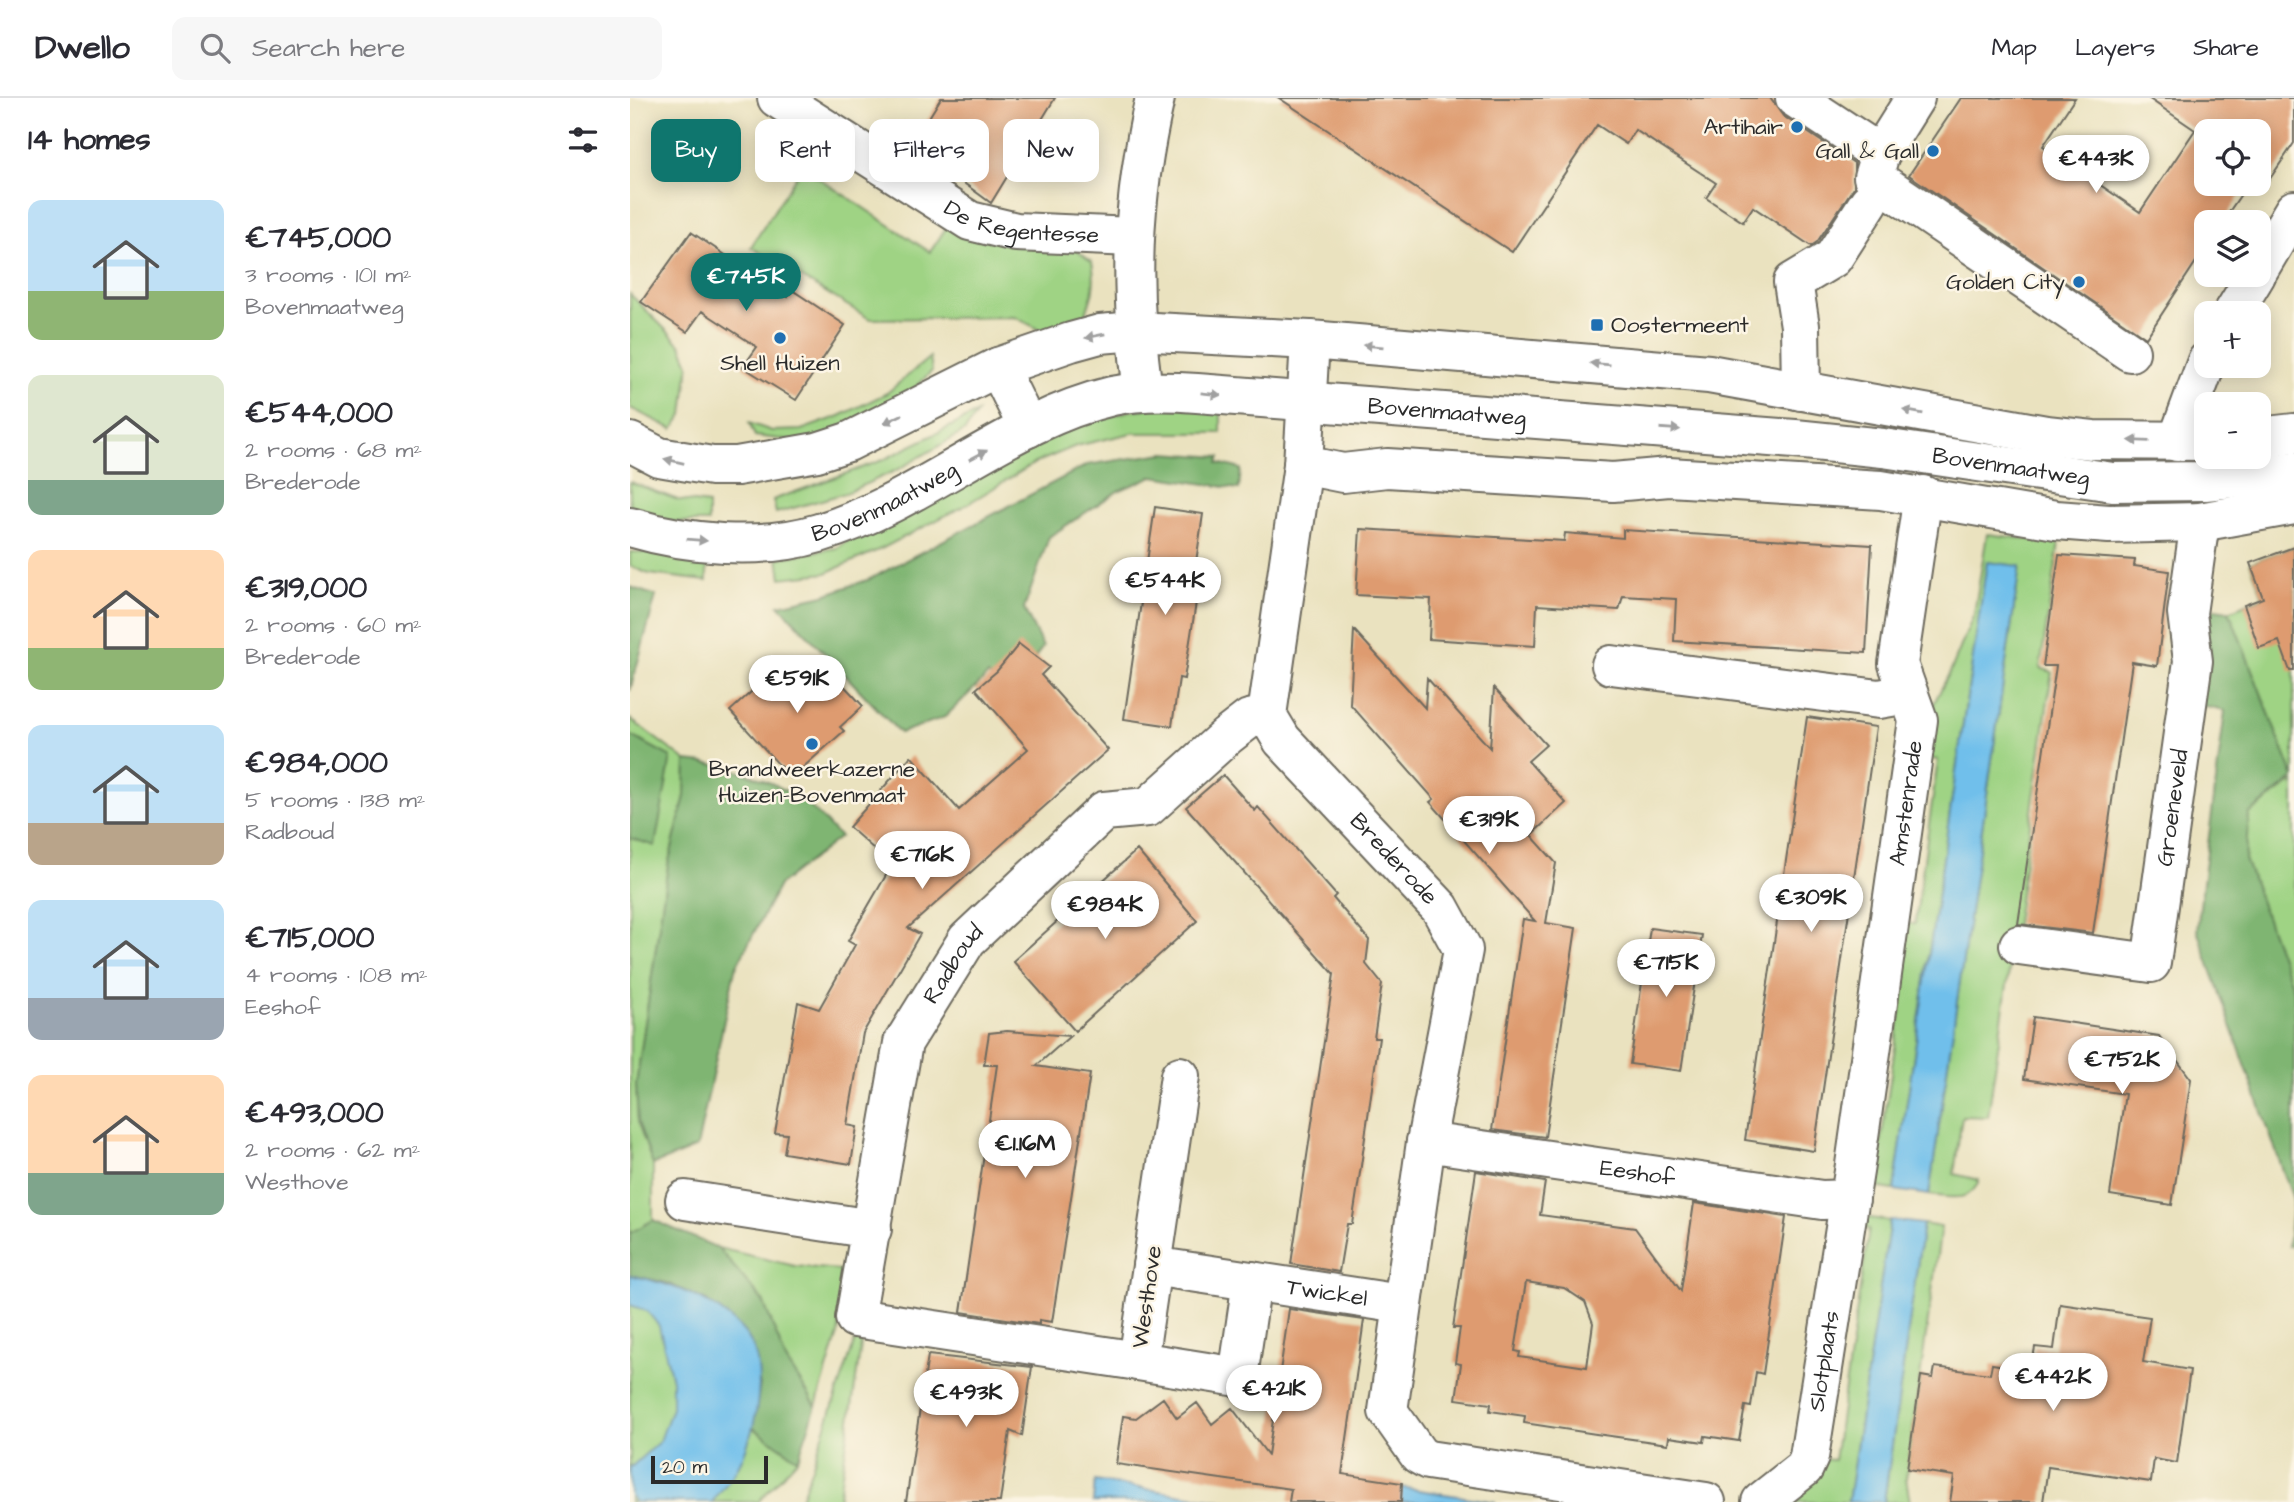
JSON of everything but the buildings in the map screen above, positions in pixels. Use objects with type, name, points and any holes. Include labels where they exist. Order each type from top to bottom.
[{"type":"street","name":"De Regentesse","points":[[777,98],[970,221],[1016,232],[1133,237]]},
{"type":"street","name":"De Regentesse","points":[[1143,392],[1135,331],[1133,237],[1155,98]]},
{"type":"street","points":[[1795,98],[1874,178],[2130,352]]},
{"type":"street","points":[[1801,391],[1800,326],[1793,282],[1833,258],[1915,98]]},
{"type":"street","points":[[2271,248],[2289,218]]},
{"type":"street","name":"Bovenmaatweg","points":[[630,442],[659,457],[686,464],[737,466],[778,460],[848,442],[998,367],[1100,334],[1135,331],[1310,340],[1709,374],[2046,435],[2192,442]]},
{"type":"street","points":[[1267,715],[1303,465],[1310,340]]},
{"type":"street","points":[[998,367],[1028,428]]},
{"type":"street","points":[[2192,442],[2204,378]]},
{"type":"street","name":"Bovenmaatweg","points":[[630,527],[671,537],[740,543],[793,539],[817,534],[874,510],[1060,413],[1113,396],[1143,392],[1197,393],[1883,448],[2113,482],[2205,481],[2294,471]]},
{"type":"street","points":[[2271,436],[2294,433]]},
{"type":"street","name":"Bovenmaatweg","points":[[1303,465],[1343,473],[1387,468],[1613,482],[1669,477],[1881,489],[2056,520],[2151,525],[2200,522],[2294,505]]},
{"type":"street","name":"Amstenrade","points":[[1850,1199],[1918,720],[1898,664],[1923,495]]},
{"type":"street","name":"Groeneveld","points":[[2019,945],[2151,963],[2193,661],[2187,613],[2200,522]]},
{"type":"street","points":[[1611,665],[1879,699],[1908,694]]},
{"type":"street","name":"Brederode","points":[[1267,715],[1282,740],[1440,908],[1463,950],[1426,1142],[1388,1400],[1391,1416],[1424,1459],[1614,1495]]},
{"type":"street","name":"Radboud","points":[[855,1318],[903,1043],[967,940],[1104,811],[1148,807],[1227,736],[1249,719],[1267,715]]},
{"type":"street","name":"Westhove","points":[[855,1318],[1138,1361],[1180,1076]]},
{"type":"street","name":"Eeshof","points":[[1426,1142],[1822,1200],[1850,1199]]},
{"type":"street","name":"Slotplaats","points":[[1761,1502],[1808,1463],[1850,1199]]},
{"type":"street","points":[[685,1200],[872,1229]]},
{"type":"street","name":"Twickel","points":[[1152,1266],[1401,1304]]},
{"type":"street","points":[[1138,1361],[1238,1377],[1252,1281]]},
{"type":"street","points":[[1614,1495],[1706,1502]]},
{"type":"green space","points":[[792,182],[825,182],[930,252],[946,228],[1076,250],[1092,262],[1094,279],[1088,308],[1081,324],[1048,334],[1015,317],[870,319],[751,247]]},
{"type":"green space","points":[[630,294],[681,345],[689,364],[683,415],[673,429],[630,408]]},
{"type":"green space","points":[[930,357],[932,371],[904,399],[810,443],[755,436],[749,423],[772,431],[801,430],[840,416],[887,393]]},
{"type":"green space","points":[[1162,406],[1221,410],[1221,433],[1132,433],[1076,446],[1035,463],[964,506],[883,548],[826,573],[781,578],[778,558],[837,548],[872,525],[1046,434],[1129,411]]},
{"type":"green space","points":[[977,413],[965,431],[897,470],[846,493],[776,513],[773,500],[883,460]]},
{"type":"green space","points":[[1164,453],[1220,457],[1218,463],[1241,469],[1239,489],[1153,476],[1118,491],[1049,537],[1024,609],[1043,647],[1010,691],[988,675],[945,717],[900,733],[779,605],[824,595],[870,579],[1087,465]]},
{"type":"green space","points":[[630,482],[678,500],[708,504],[708,522],[667,522],[630,508]]},
{"type":"green space","points":[[1987,534],[2059,543],[2040,668],[2052,672],[1988,1117],[1962,1116],[1954,1174],[1979,1180],[1971,1193],[1952,1197],[1929,1195],[2020,566],[1987,562],[1894,1190],[1868,1186],[1865,1167],[1877,1169],[1906,973],[1894,971],[1900,923],[1915,924],[1938,760],[1923,757],[1934,703],[1974,614]]},
{"type":"green space","points":[[2294,547],[2294,778],[2229,611],[2263,597],[2250,563]]},
{"type":"green space","points":[[630,552],[663,552],[707,562],[707,581],[649,574],[630,566]]},
{"type":"green space","points":[[630,587],[656,596],[630,691]]},
{"type":"green space","points":[[2199,607],[2229,611],[2294,778],[2249,814],[2245,859],[2294,993],[2294,1247],[2288,1246],[2293,1199],[2197,930],[2225,711],[2202,706]]},
{"type":"green space","points":[[630,719],[686,761],[685,796],[668,865],[636,1085],[638,1122],[653,1165],[653,1220],[667,1283],[707,1301],[760,1385],[752,1427],[798,1459],[758,1502],[630,1502]]},
{"type":"green space","points":[[630,735],[671,757],[655,846],[630,838]]},
{"type":"green space","points":[[686,761],[731,769],[788,791],[816,812],[840,837],[779,885],[735,969],[697,1147],[653,1165],[638,1122],[636,1085],[668,865],[685,796]]},
{"type":"green space","points":[[2294,781],[2294,993],[2245,859],[2249,814]]},
{"type":"green space","points":[[1858,1216],[1890,1221],[1848,1502],[1786,1502],[1821,1459],[1834,1460],[1869,1229],[1856,1227]]},
{"type":"green space","points":[[653,1220],[718,1248],[763,1301],[786,1360],[816,1406],[798,1459],[752,1427],[760,1385],[746,1334],[707,1301],[667,1283],[630,1275],[630,1233]]},
{"type":"green space","points":[[1923,1224],[1941,1227],[1906,1478],[1910,1502],[1884,1502]]},
{"type":"green space","points":[[718,1248],[795,1266],[849,1271],[838,1334],[816,1406],[786,1360],[763,1301]]},
{"type":"green space","points":[[862,1338],[838,1502],[800,1502],[855,1341]]},
{"type":"water","points":[[1987,562],[2020,566],[1929,1195],[1894,1190]]},
{"type":"water","points":[[1890,1220],[1923,1224],[1884,1502],[1848,1502]]},
{"type":"water","points":[[630,1275],[677,1288],[720,1310],[744,1332],[752,1346],[759,1382],[754,1422],[735,1472],[712,1502],[635,1502],[630,1495],[630,1468],[660,1441],[672,1408],[672,1380],[659,1326],[647,1311],[630,1305]]},
{"type":"water","points":[[1095,1481],[1229,1502],[1093,1502]]},
{"type":"water","points":[[1393,1486],[1496,1502],[1390,1502]]},
{"type":"place","name":"Artihair","points":[[1797,127]]},
{"type":"place","name":"Gall & Gall","points":[[1933,151]]},
{"type":"place","name":"Golden City","points":[[2079,282]]},
{"type":"place","name":"Oostermeent","points":[[1597,325]]},
{"type":"place","name":"Shell Huizen","points":[[780,338]]},
{"type":"place","name":"Brandweerkazerne Huizen-Bovenmaat","points":[[812,744]]}]
